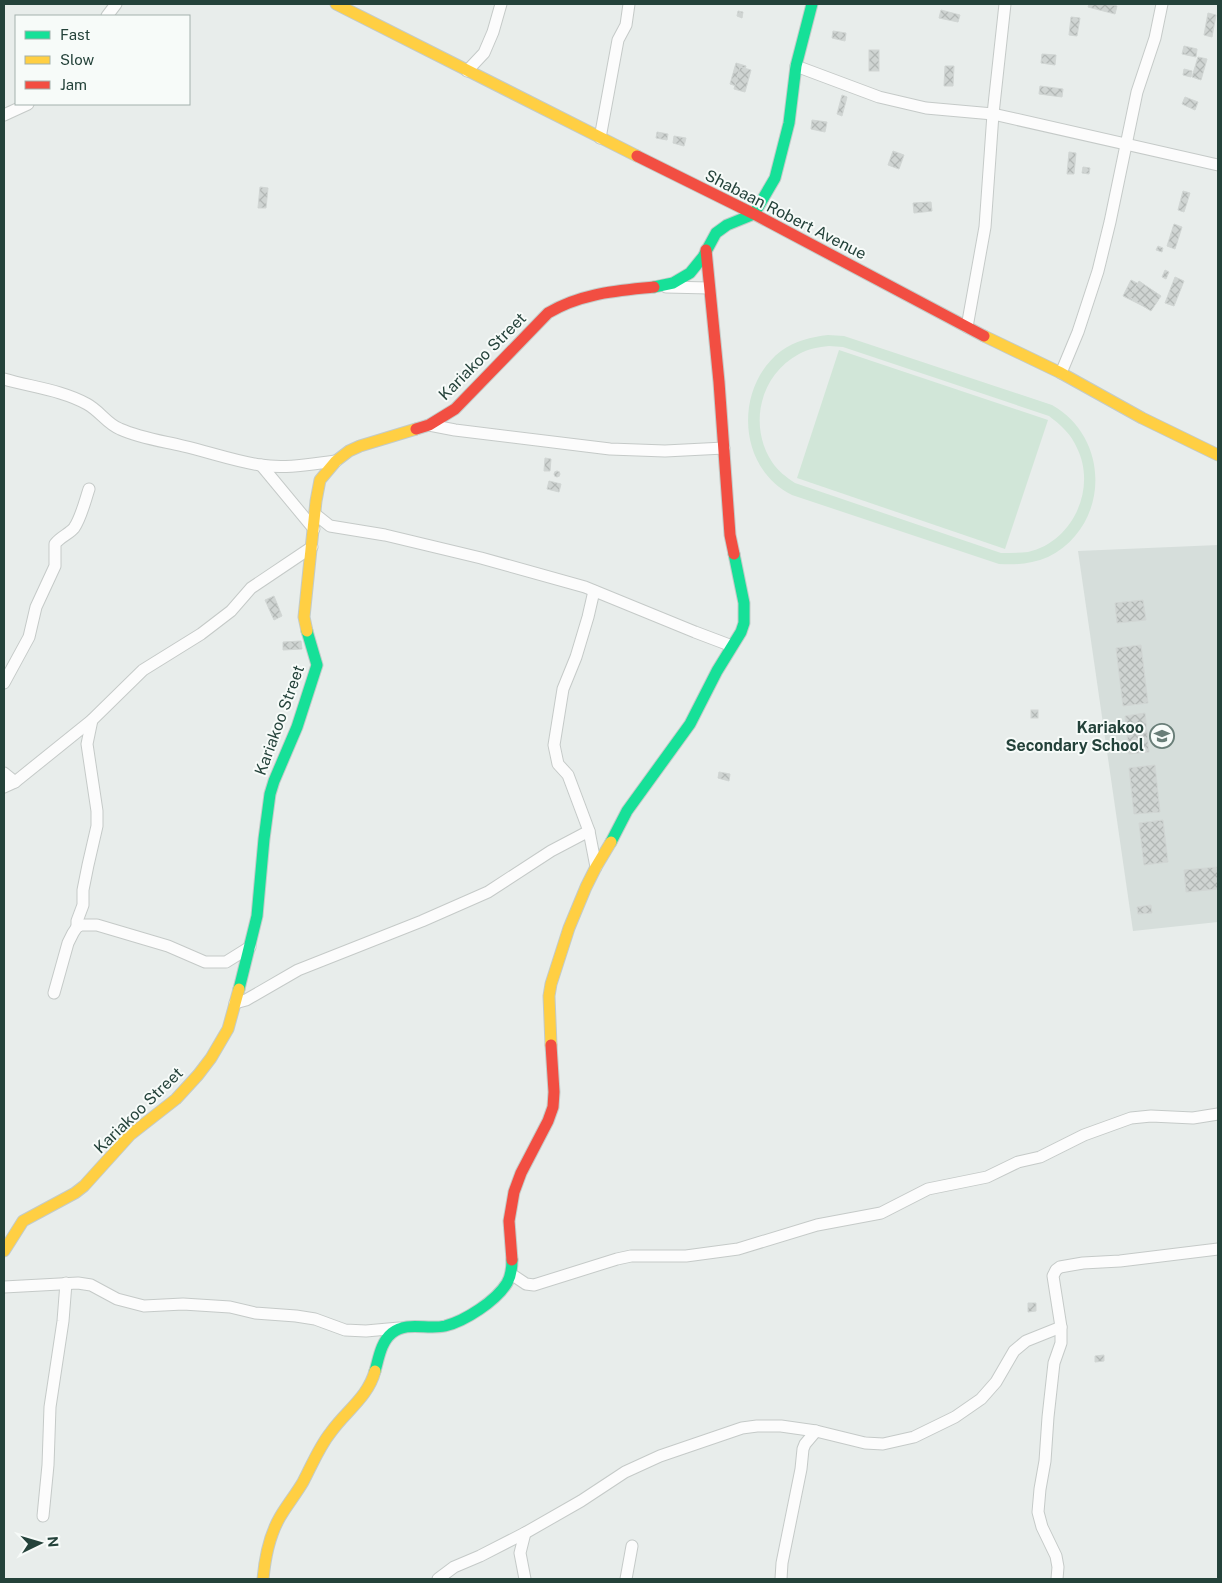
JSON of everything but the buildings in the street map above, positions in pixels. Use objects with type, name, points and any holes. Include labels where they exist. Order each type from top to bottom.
[{"type":"street","points":[[108,15],[116,4]]},
{"type":"street","name":"Shabaan Robert Avenue","points":[[336,4],[754,214],[967,327],[1062,373],[1142,418],[1218,455]]},
{"type":"street","points":[[467,71],[484,53],[494,32],[501,4]]},
{"type":"street","points":[[600,138],[618,40],[626,25],[629,4]]},
{"type":"street","points":[[754,214],[776,178],[789,122],[796,66],[812,4]]},
{"type":"street","points":[[967,327],[985,227],[1005,4]]},
{"type":"street","points":[[1062,373],[1098,271],[1137,92],[1155,38],[1162,4]]},
{"type":"street","points":[[796,66],[879,97],[926,108],[994,114],[1218,164]]},
{"type":"street","points":[[4,114],[26,105]]},
{"type":"street","name":"Kariakoo Street","points":[[4,1251],[23,1221],[75,1193],[84,1186],[130,1135],[176,1099],[198,1075],[228,1029],[257,916],[270,794],[297,726],[317,665],[304,617],[316,501],[320,480],[336,461],[349,451],[429,425],[455,409],[548,313],[557,307],[596,294],[658,287],[680,280],[694,270],[719,229],[754,214]]},
{"type":"street","points":[[4,1287],[78,1283],[91,1286],[117,1299],[144,1306],[183,1304],[230,1307],[255,1313],[315,1319],[345,1330],[366,1331],[442,1327],[461,1320],[489,1302],[506,1284],[511,1274],[509,1214],[512,1197],[520,1174],[552,1112],[553,1092],[549,1011],[551,984],[569,928],[596,867],[628,811],[690,724],[741,632],[744,623],[744,603],[730,535],[719,382],[706,250]]},
{"type":"street","points":[[658,287],[709,288]]},
{"type":"street","points":[[4,379],[44,389],[82,402],[93,408],[105,420],[121,430],[260,465],[299,466],[336,461]]},
{"type":"street","points":[[429,425],[455,430],[610,449],[665,451],[724,448]]},
{"type":"street","points":[[260,465],[287,495],[314,530]]},
{"type":"street","points":[[4,683],[29,637],[36,607],[55,566],[55,544],[74,527],[84,507],[89,489]]},
{"type":"street","points":[[316,514],[330,526],[423,544],[585,587],[732,646]]},
{"type":"street","points":[[4,787],[15,782],[92,720],[143,670],[201,634],[231,611],[251,588],[312,547]]},
{"type":"street","points":[[594,591],[578,649],[563,689],[554,745],[558,764],[568,775],[589,831],[596,867]]},
{"type":"street","points":[[54,993],[68,943],[77,927],[83,905],[83,890],[97,826],[97,811],[87,744],[92,720]]},
{"type":"street","points":[[4,773],[15,782]]},
{"type":"street","points":[[235,1003],[246,1000],[298,970],[422,921],[488,892],[551,851],[589,831]]},
{"type":"street","points":[[77,927],[97,925],[168,946],[205,962],[220,963],[230,961],[250,947]]},
{"type":"street","points":[[511,1274],[526,1284],[534,1286],[617,1258],[631,1256],[686,1256],[738,1249],[817,1225],[882,1214],[928,1189],[987,1176],[1018,1162],[1040,1157],[1084,1135],[1131,1118],[1151,1116],[1193,1118],[1218,1114]]},
{"type":"street","points":[[1057,1579],[1058,1567],[1056,1556],[1042,1527],[1038,1512],[1045,1461],[1054,1363],[1061,1343],[1061,1327],[1052,1276],[1060,1267],[1083,1263],[1120,1261],[1218,1249]]},
{"type":"street","points":[[43,1516],[48,1465],[50,1407],[63,1321],[66,1283]]},
{"type":"street","points":[[438,1579],[454,1567],[525,1533],[624,1472],[660,1456],[742,1428],[782,1426],[816,1431],[865,1443],[883,1444],[914,1437],[955,1417],[981,1399],[996,1382],[1014,1352],[1026,1340],[1061,1327]]},
{"type":"street","points":[[263,1579],[264,1562],[270,1538],[277,1522],[300,1488],[331,1431],[362,1397],[372,1381],[386,1338],[400,1328]]},
{"type":"street","points":[[781,1579],[782,1563],[801,1470],[803,1449],[816,1431]]},
{"type":"street","points":[[525,1533],[520,1553],[525,1579]]},
{"type":"street","points":[[626,1579],[632,1546]]},
{"type":"shaded area","name":"Kariakoo Secondary School","points":[[1218,545],[1218,922],[1133,931],[1078,551]]},
{"type":"green space","points":[[828,335],[844,336],[1052,405],[1072,420],[1085,439],[1093,460],[1095,482],[1092,505],[1083,525],[1068,543],[1048,557],[1024,564],[999,564],[792,495],[774,483],[760,466],[752,447],[748,426],[749,405],[755,385],[766,366],[781,351],[809,338]],"holes":[[[821,347],[843,347],[1049,416],[1053,419],[1072,438],[1082,464],[1084,480],[1082,496],[1077,511],[1069,525],[1044,546],[1028,552],[1001,553],[795,483],[785,476],[772,462],[765,448],[761,432],[762,402],[767,388],[786,363],[799,354]]]},
{"type":"green space","points":[[839,350],[1048,420],[1005,549],[797,478]]},
{"type":"traffic: fast","points":[[654,287],[673,283],[690,273],[703,257],[716,233],[727,225],[754,214],[775,178],[789,123],[796,66],[812,4]]},
{"type":"traffic: fast","points":[[611,842],[627,811],[690,724],[717,671],[741,632],[744,623],[744,603],[734,554]]},
{"type":"traffic: fast","points":[[239,989],[257,916],[270,794],[297,727],[317,665],[307,631]]},
{"type":"traffic: fast","points":[[375,1371],[383,1345],[392,1333],[404,1327],[445,1326],[471,1315],[502,1290],[509,1278],[512,1260]]},
{"type":"traffic: slow","points":[[336,4],[637,156]]},
{"type":"traffic: slow","points":[[984,336],[1061,373],[1142,418],[1218,455]]},
{"type":"traffic: slow","points":[[307,631],[304,617],[316,501],[320,480],[336,461],[349,451],[416,429]]},
{"type":"traffic: slow","points":[[551,1045],[549,996],[551,984],[569,928],[586,887],[611,842]]},
{"type":"traffic: slow","points":[[4,1251],[23,1221],[75,1193],[84,1186],[130,1135],[176,1099],[198,1075],[211,1058],[228,1029],[239,989]]},
{"type":"traffic: slow","points":[[263,1579],[268,1547],[280,1517],[303,1482],[319,1450],[337,1424],[367,1389],[375,1371]]},
{"type":"traffic: jam","points":[[637,156],[754,214],[984,336]]},
{"type":"traffic: jam","points":[[706,250],[719,382],[730,535],[734,554]]},
{"type":"traffic: jam","points":[[416,429],[429,425],[455,409],[548,313],[586,297],[654,287]]},
{"type":"traffic: jam","points":[[512,1260],[509,1221],[514,1192],[521,1173],[548,1121],[553,1107],[551,1045]]},
{"type":"place","name":"Kariakoo Secondary School","points":[[1162,736]]}]
